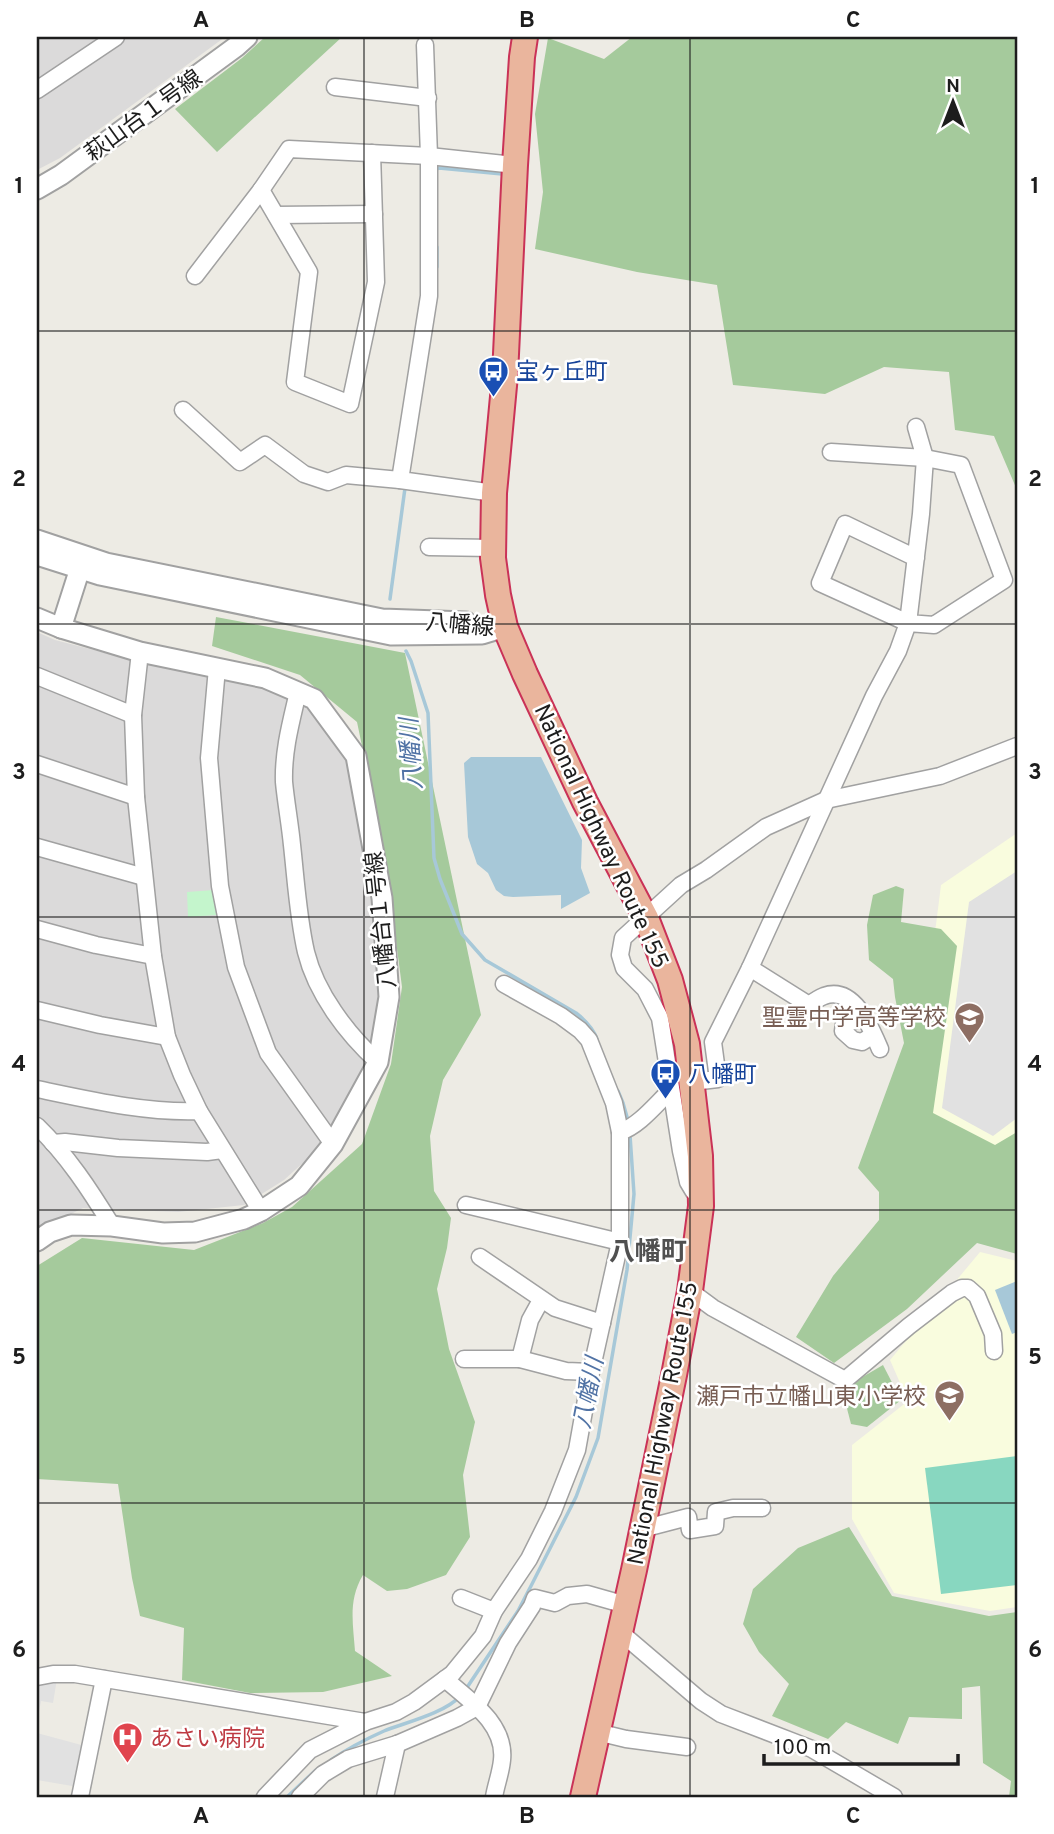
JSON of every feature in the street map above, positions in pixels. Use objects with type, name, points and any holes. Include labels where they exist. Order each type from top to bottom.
[{"type":"highway","name":"National Highway Route 155","points":[[525,37],[515,165],[505,375],[494,493],[493,548],[498,595],[505,627],[584,802],[646,918],[670,981],[687,1044],[681,1086],[700,1156],[701,1206],[690,1291],[626,1605],[583,1797]]},
{"type":"street","points":[[37,90],[116,37]]},
{"type":"street","name":"萩山台１号線","points":[[37,189],[61,176],[238,40]]},
{"type":"street","points":[[400,480],[429,296],[429,156],[425,46]]},
{"type":"street","points":[[335,87],[428,98]]},
{"type":"street","points":[[195,276],[289,149],[429,156],[515,165]]},
{"type":"street","points":[[261,190],[309,272],[295,382],[350,404],[376,282],[372,153]]},
{"type":"street","points":[[276,215],[374,214]]},
{"type":"street","points":[[183,410],[240,462],[265,445],[304,474],[328,482],[346,475],[494,493]]},
{"type":"street","points":[[627,1128],[681,1086],[718,1079],[713,1042],[750,968],[874,696],[898,651],[908,624],[925,458],[916,427]]},
{"type":"street","points":[[831,451],[925,458],[961,465],[1004,580],[934,625],[908,624],[820,583],[845,524],[916,558]]},
{"type":"street","name":"八幡線","points":[[37,540],[82,563],[100,576],[391,635],[482,634],[505,627]]},
{"type":"street","points":[[429,547],[493,548]]},
{"type":"street","name":"八幡線","points":[[37,555],[82,563]]},
{"type":"street","points":[[61,628],[82,563]]},
{"type":"street","name":"八幡台１号線","points":[[37,618],[140,652],[265,678],[314,699],[356,756],[382,898],[389,997],[378,1062],[333,1144],[299,1186],[244,1219],[195,1233],[71,1225],[37,1241]]},
{"type":"street","points":[[140,652],[133,715],[136,797],[152,956],[167,1037],[200,1111],[261,1211]]},
{"type":"street","points":[[217,668],[209,758],[220,886],[236,967],[268,1054],[333,1144]]},
{"type":"street","points":[[37,676],[133,715]]},
{"type":"street","points":[[298,692],[286,737],[284,781],[297,897],[307,954],[323,993],[341,1023],[378,1062]]},
{"type":"street","points":[[681,1086],[660,1018],[645,989],[624,968],[620,955],[623,938],[681,885],[766,827],[826,800],[940,776],[1017,746]]},
{"type":"street","points":[[37,764],[136,797]]},
{"type":"street","points":[[37,847],[144,877]]},
{"type":"street","points":[[37,929],[152,956]]},
{"type":"street","points":[[750,968],[809,1005],[826,995],[839,995],[852,1001],[863,1018],[877,1042],[853,1040],[843,1031],[844,1024],[863,1018]]},
{"type":"street","points":[[265,1797],[310,1750],[365,1722],[396,1712],[449,1683],[452,1674],[483,1636],[494,1611],[509,1594],[529,1559],[553,1511],[577,1450],[620,1242],[627,1128],[589,1040],[561,1016],[504,984]]},
{"type":"street","points":[[37,1010],[167,1037]]},
{"type":"street","points":[[37,1089],[111,1104],[183,1112],[200,1111]]},
{"type":"street","points":[[37,1126],[90,1190],[112,1226]]},
{"type":"street","points":[[53,1143],[207,1152],[222,1150]]},
{"type":"street","points":[[466,1205],[620,1242]]},
{"type":"street","points":[[480,1257],[555,1308],[602,1323]]},
{"type":"street","points":[[690,1291],[713,1308],[845,1380],[909,1326],[962,1288],[968,1288],[977,1296],[993,1334],[994,1351]]},
{"type":"street","points":[[520,1359],[530,1320],[541,1300]]},
{"type":"street","points":[[464,1359],[520,1359],[566,1371],[592,1372]]},
{"type":"street","points":[[642,1529],[688,1517],[690,1530],[715,1526],[716,1512],[733,1508],[762,1508]]},
{"type":"street","points":[[509,1594],[530,1605]]},
{"type":"street","points":[[300,1797],[323,1774],[348,1759],[397,1744],[457,1718],[472,1703],[535,1598],[555,1603],[568,1596],[587,1594],[626,1605]]},
{"type":"street","points":[[461,1598],[494,1611]]},
{"type":"street","points":[[620,1632],[721,1714],[812,1748],[894,1797]]},
{"type":"street","points":[[37,1677],[75,1674],[365,1722]]},
{"type":"street","points":[[80,1797],[104,1679]]},
{"type":"street","points":[[449,1683],[472,1703],[501,1737],[503,1759],[494,1797]]},
{"type":"street","points":[[597,1732],[626,1740],[687,1747]]},
{"type":"street","points":[[385,1797],[397,1744]]},
{"type":"shaded area","points":[[37,37],[225,37],[60,158],[37,170]]},
{"type":"shaded area","points":[[37,632],[55,640],[125,658],[262,685],[309,706],[333,733],[347,762],[371,894],[379,1000],[369,1065],[337,1132],[284,1180],[244,1205],[178,1212],[83,1208],[37,1231]]},
{"type":"shaded area","name":"聖霊中学高等学校","points":[[1017,833],[1017,1234],[901,1202],[941,885]]},
{"type":"shaded area","points":[[1017,871],[1017,1118],[993,1136],[942,1108],[969,902]]},
{"type":"shaded area","name":"瀬戸市立幡山東小学校","points":[[980,1252],[1017,1261],[1017,1607],[990,1611],[894,1593],[852,1519],[852,1445],[908,1401],[890,1360]]},
{"type":"shaded area","points":[[57,1679],[53,1703],[41,1701],[37,1722],[37,1684]]},
{"type":"shaded area","points":[[37,1733],[85,1746],[78,1787],[37,1780]]},
{"type":"green space","points":[[265,37],[342,37],[217,152],[175,109]]},
{"type":"green space","points":[[632,37],[1017,37],[1017,490],[994,436],[955,430],[949,372],[884,367],[825,394],[733,385],[717,285],[637,272],[535,249],[543,192],[535,114],[548,38],[604,59]]},
{"type":"green space","points":[[216,617],[405,653],[481,1015],[443,1080],[430,1136],[434,1191],[451,1218],[437,1289],[449,1349],[475,1422],[463,1475],[470,1537],[446,1575],[407,1589],[387,1591],[363,1575],[353,1603],[355,1651],[392,1676],[323,1692],[250,1693],[182,1680],[184,1628],[140,1616],[118,1484],[37,1479],[37,1266],[82,1238],[194,1250],[263,1223],[292,1207],[362,1144],[391,1064],[402,987],[385,856],[357,722],[300,675],[212,646]]},
{"type":"green space","points":[[896,886],[904,889],[901,922],[941,929],[957,946],[933,1113],[995,1145],[1017,1132],[1017,1254],[977,1243],[907,1309],[834,1363],[796,1337],[833,1276],[879,1220],[879,1192],[858,1168],[904,1043],[893,979],[869,960],[867,925],[873,895]]},
{"type":"green space","points":[[214,890],[216,915],[188,917],[187,892]]},
{"type":"green space","points":[[883,1365],[901,1400],[867,1427],[851,1424],[844,1397],[854,1382]]},
{"type":"green space","points":[[1017,1456],[1017,1585],[941,1594],[925,1468]]},
{"type":"green space","points":[[849,1527],[892,1596],[989,1616],[1017,1612],[1017,1797],[1009,1797],[1011,1781],[983,1763],[980,1686],[962,1688],[962,1719],[909,1717],[898,1744],[846,1722],[828,1739],[772,1716],[789,1684],[759,1652],[743,1624],[753,1589],[798,1548]]},
{"type":"water","points":[[471,757],[541,757],[582,840],[581,868],[590,893],[561,909],[561,895],[513,897],[504,896],[496,890],[488,873],[477,864],[468,837],[464,763]]},
{"type":"water","points":[[1017,1281],[1017,1332],[1012,1334],[995,1290]]},
{"type":"waterway","name":"八幡川","points":[[435,170],[439,168],[502,174]]},
{"type":"waterway","name":"八幡川","points":[[437,247],[437,267]]},
{"type":"waterway","name":"八幡川","points":[[390,599],[405,488]]},
{"type":"waterway","points":[[406,651],[428,713],[434,858],[462,934],[485,960],[576,1013],[588,1024],[597,1039]]},
{"type":"waterway","name":"八幡川","points":[[618,1091],[629,1124]]},
{"type":"waterway","name":"八幡川","points":[[466,1689],[518,1611],[576,1497],[598,1438],[627,1270],[634,1194],[630,1135]]},
{"type":"waterway","name":"八幡川","points":[[331,1760],[377,1734],[444,1708],[459,1697]]},
{"type":"waterway","name":"八幡川","points":[[287,1797],[316,1770]]},
{"type":"place","name":"宝ヶ丘町","points":[[493,398]]},
{"type":"place","name":"聖霊中学高等学校","points":[[969,1044]]},
{"type":"place","name":"八幡町","points":[[665,1101]]},
{"type":"place","name":"瀬戸市立幡山東小学校","points":[[949,1423]]},
{"type":"place","name":"あさい病院","points":[[127,1765]]},
{"type":"district","name":"八幡町","points":[[648,1251]]}]
